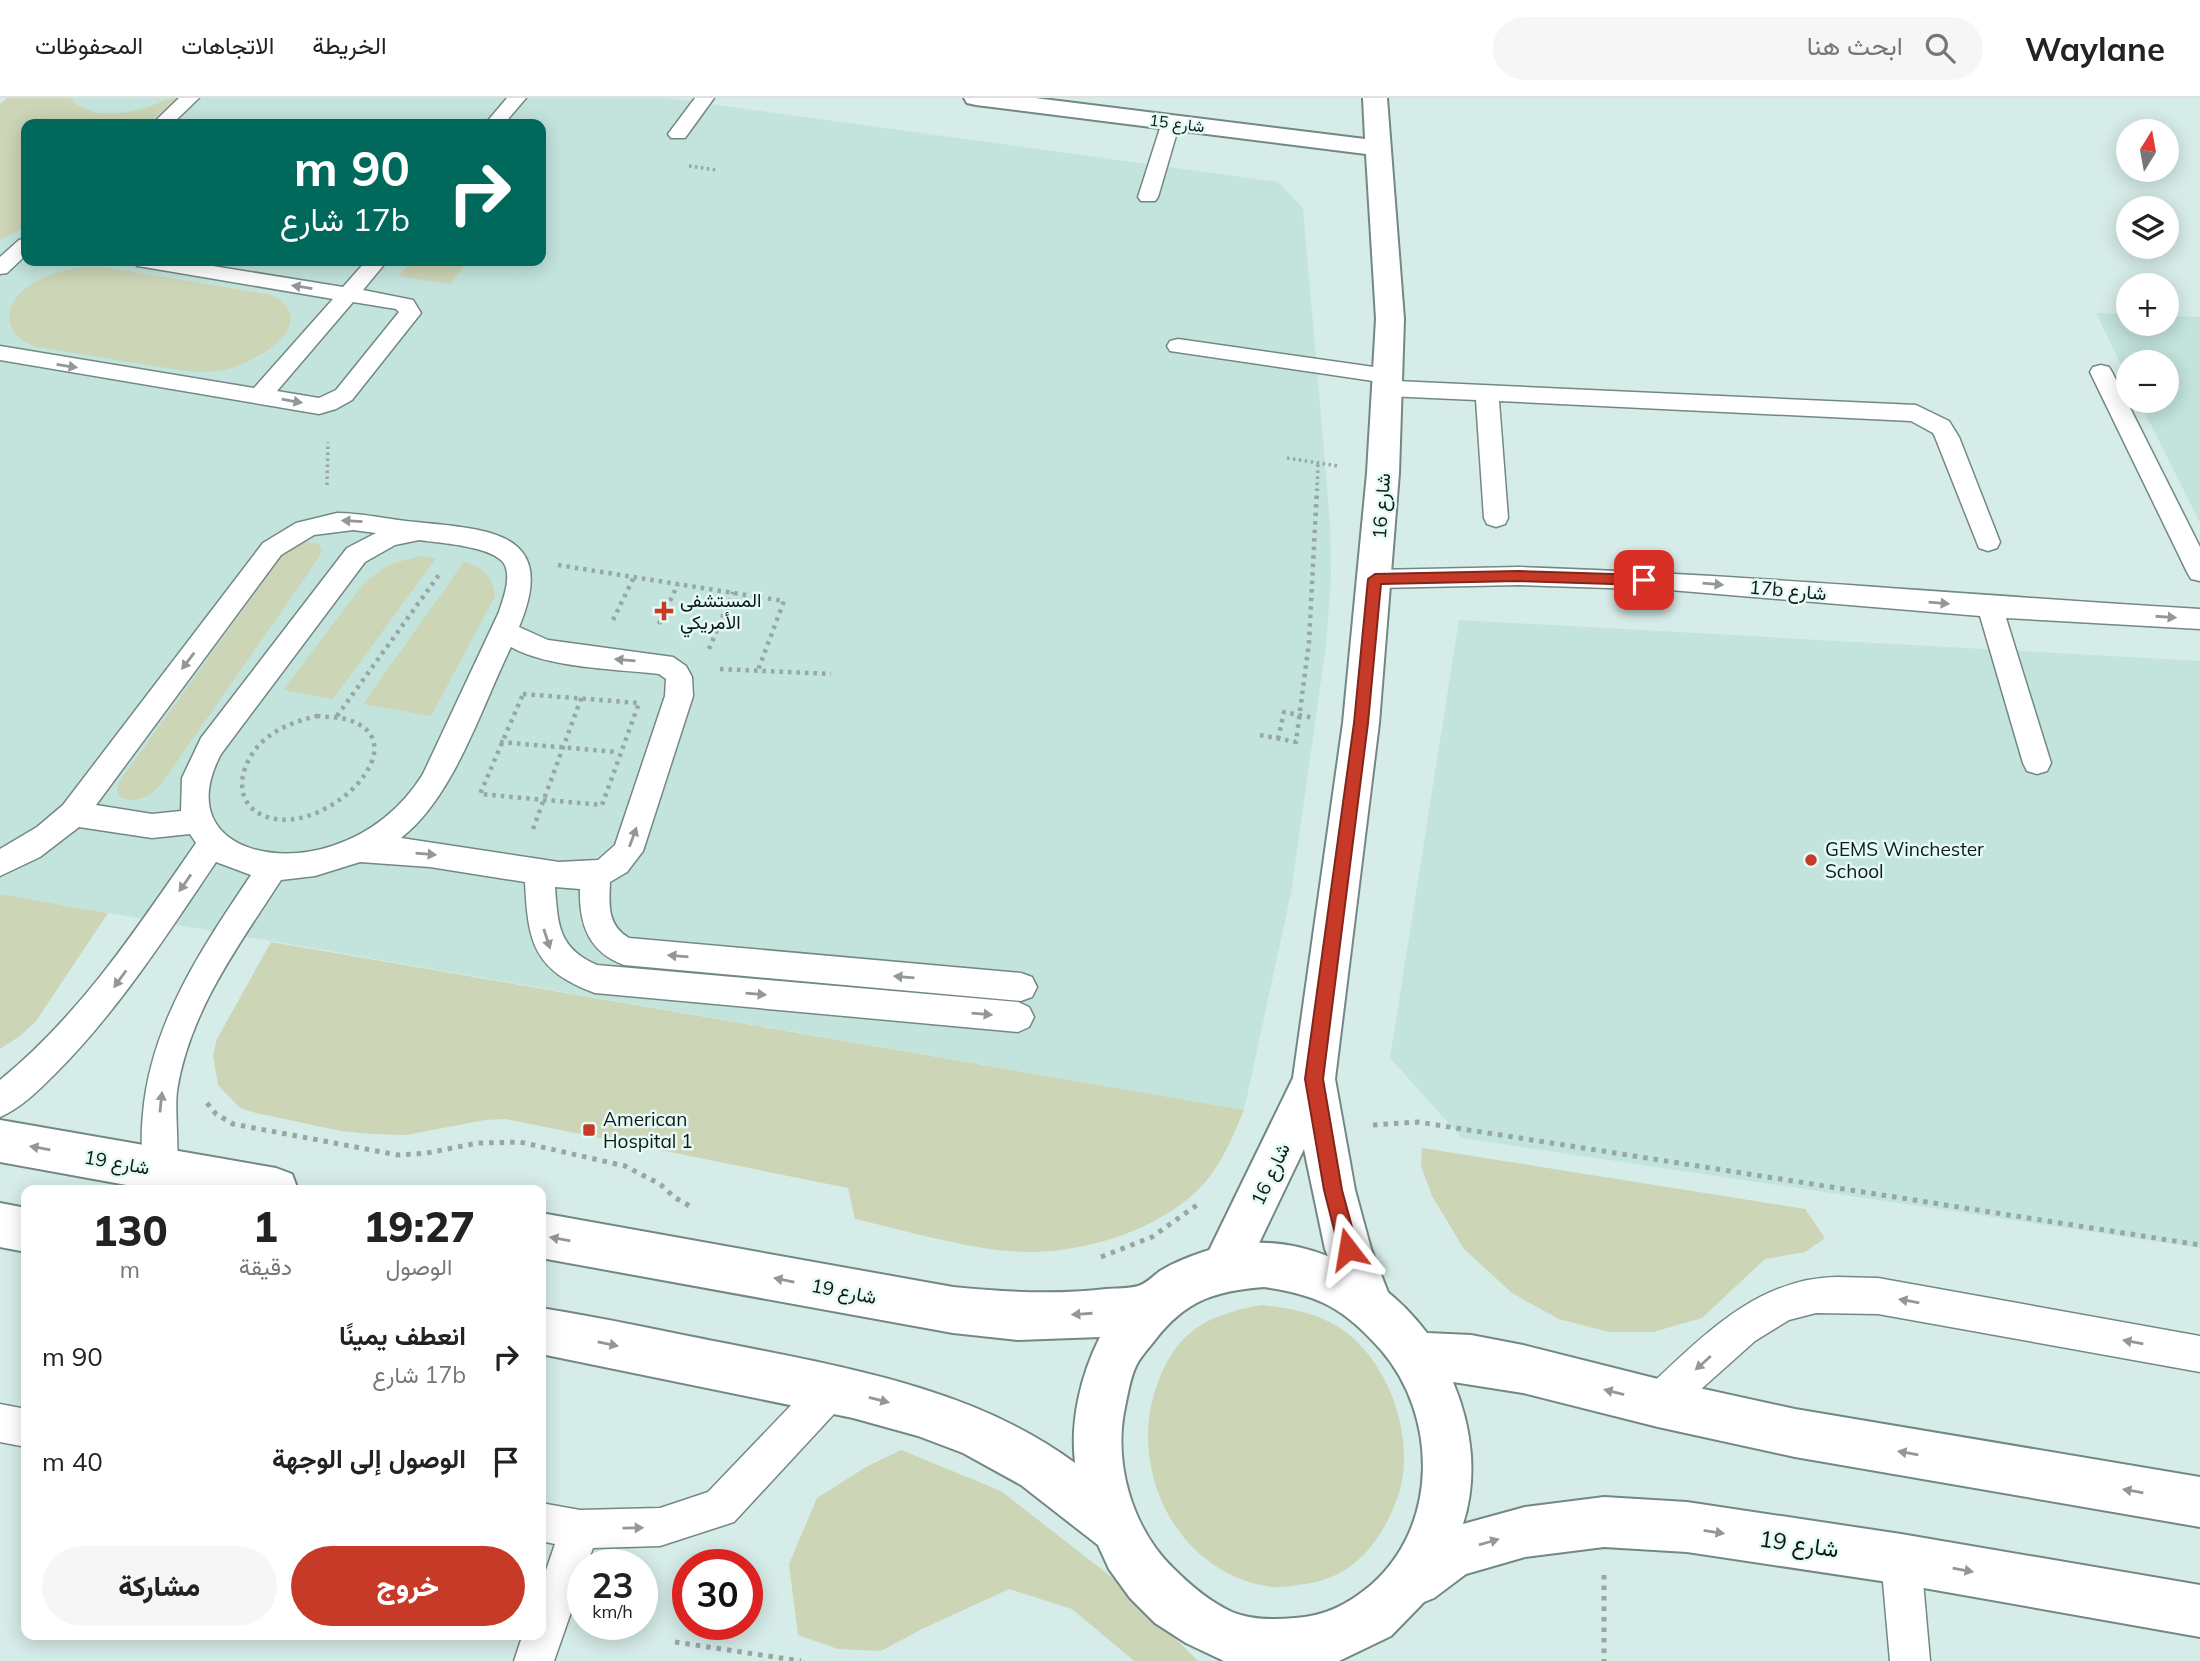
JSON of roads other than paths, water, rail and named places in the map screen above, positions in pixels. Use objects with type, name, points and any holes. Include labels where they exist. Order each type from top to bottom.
[{"type":"main road","name":"شارع 15","points":[[976,98],[1378,148]]},
{"type":"main road","name":"شارع 16","points":[[1370,1305],[1348,1249],[1321,1129],[1314,1079],[1361,723],[1375,579],[1388,382],[1390,318],[1375,98]]},
{"type":"main road","name":"شارع 16","points":[[1224,1267],[1270,1177],[1314,1079]]},
{"type":"main road","name":"شارع 19","points":[[0,1140],[247,1185]]},
{"type":"main road","points":[[0,1225],[21,1229]]},
{"type":"main road","name":"شارع 19","points":[[546,1236],[953,1310],[1018,1317],[1084,1315],[1150,1308]]},
{"type":"main road","points":[[1264,1264],[1305,1271],[1339,1284],[1370,1305],[1415,1356],[1440,1410],[1448,1472],[1437,1532],[1408,1586],[1372,1619],[1326,1640],[1275,1646],[1225,1637],[1179,1611],[1141,1574],[1113,1527],[1097,1466],[1099,1405],[1117,1352],[1150,1308],[1185,1282],[1224,1267],[1264,1264]]},
{"type":"main road","points":[[546,1332],[833,1388],[906,1406],[960,1426],[1002,1446],[1064,1485],[1113,1527]]},
{"type":"main road","points":[[1415,1356],[1471,1360],[1523,1369],[1658,1403],[1795,1433],[2200,1502]]},
{"type":"main road","name":"شارع 19","points":[[1408,1586],[1453,1552],[1525,1532],[1604,1522],[1687,1527],[1901,1559],[2200,1611]]},
{"type":"lane","points":[[167,119],[190,98]]},
{"type":"lane","points":[[498,119],[514,98]]},
{"type":"lane","points":[[678,134],[705,98]]},
{"type":"lane","points":[[1148,197],[1171,122]]},
{"type":"lane","points":[[0,268],[21,249]]},
{"type":"lane","points":[[5,361],[319,406],[344,395],[410,313],[405,305],[174,266]]},
{"type":"lane","points":[[260,396],[373,266]]},
{"type":"lane","points":[[1178,346],[1388,382],[1486,391],[1916,413],[1941,427],[1947,436],[1988,542]]},
{"type":"lane","points":[[2101,372],[2200,572]]},
{"type":"lane","points":[[1486,391],[1496,518]]},
{"type":"lane","points":[[0,863],[30,849],[56,831],[73,814],[272,549],[307,527],[327,521],[347,520],[466,537],[493,542],[516,558],[521,570],[522,584],[504,631],[429,790],[418,806],[402,821],[358,849],[320,862],[273,867],[250,863],[205,832],[73,814]]},
{"type":"lane","points":[[0,1101],[46,1063],[83,1025],[117,984],[205,832],[194,789],[199,770],[211,746],[356,555],[374,542],[397,534],[419,531]]},
{"type":"lane","name":"17b شارع","points":[[1375,579],[1518,576],[1670,581],[1990,607],[2200,620]]},
{"type":"lane","points":[[1990,607],[2037,763]]},
{"type":"lane","points":[[358,849],[438,855],[528,870],[595,875],[620,861],[628,851],[687,669],[531,646],[504,631]]},
{"type":"lane","points":[[161,1170],[158,1127],[163,1084],[173,1041],[207,967],[273,867]]},
{"type":"lane","points":[[528,870],[545,937],[552,952],[570,969],[595,979],[1019,1002],[624,950],[599,933],[594,918],[595,875]]},
{"type":"lane","points":[[1658,1403],[1731,1337],[1760,1317],[1795,1299],[1836,1294],[1878,1296],[2200,1354]]},
{"type":"lane","points":[[546,1523],[580,1529],[660,1527],[720,1508],[833,1388]]},
{"type":"lane","points":[[0,1423],[21,1427]]},
{"type":"lane","points":[[546,1627],[580,1529]]},
{"type":"lane","points":[[1901,1559],[1910,1661]]},
{"type":"lane","points":[[534,1661],[541,1640]]},
{"type":"place","name":"المستشفى الأمريكي","points":[[664,611]]},
{"type":"place","name":"GEMS Winchester School","points":[[1811,860]]},
{"type":"place","name":"American Hospital 1","points":[[589,1130]]}]
